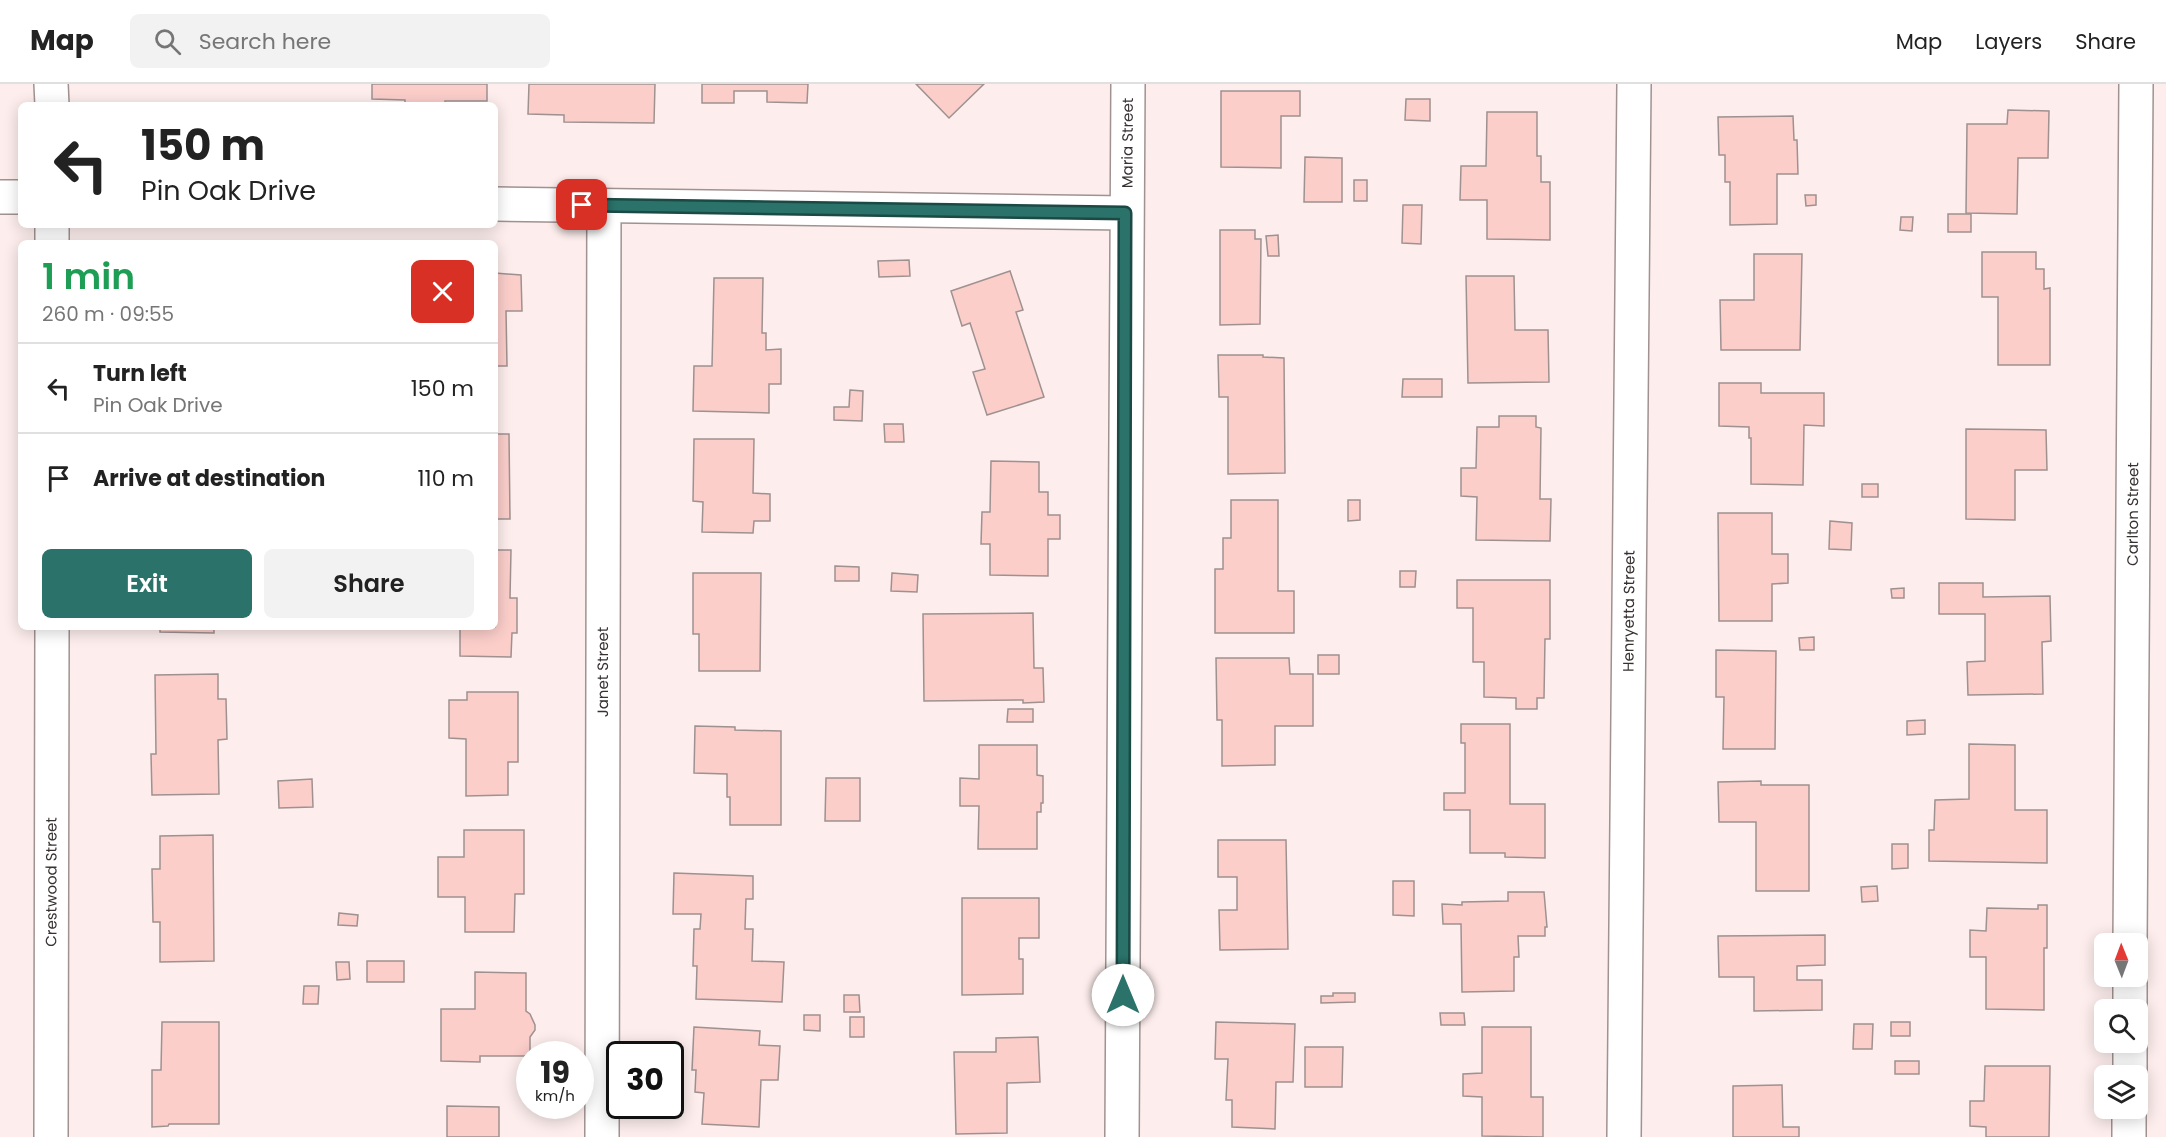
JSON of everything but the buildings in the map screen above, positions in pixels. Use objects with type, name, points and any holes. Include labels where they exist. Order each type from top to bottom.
[{"type":"street","points":[[51,84],[52,102]]},
{"type":"street","name":"Maria Street","points":[[1122,1137],[1125,213],[1128,84]]},
{"type":"street","name":"Henryetta Street","points":[[1624,1137],[1634,84]]},
{"type":"street","name":"Carlton Street","points":[[2130,933],[2136,84]]},
{"type":"street","points":[[0,197],[18,198]]},
{"type":"street","points":[[498,204],[1125,213]]},
{"type":"street","name":"Janet Street","points":[[602,1137],[604,206]]},
{"type":"street","name":"Crestwood Street","points":[[51,1137],[52,630]]},
{"type":"street","points":[[2129,1119],[2129,1137]]},
{"type":"route","points":[[582,205],[1125,213],[1123,995]]}]
